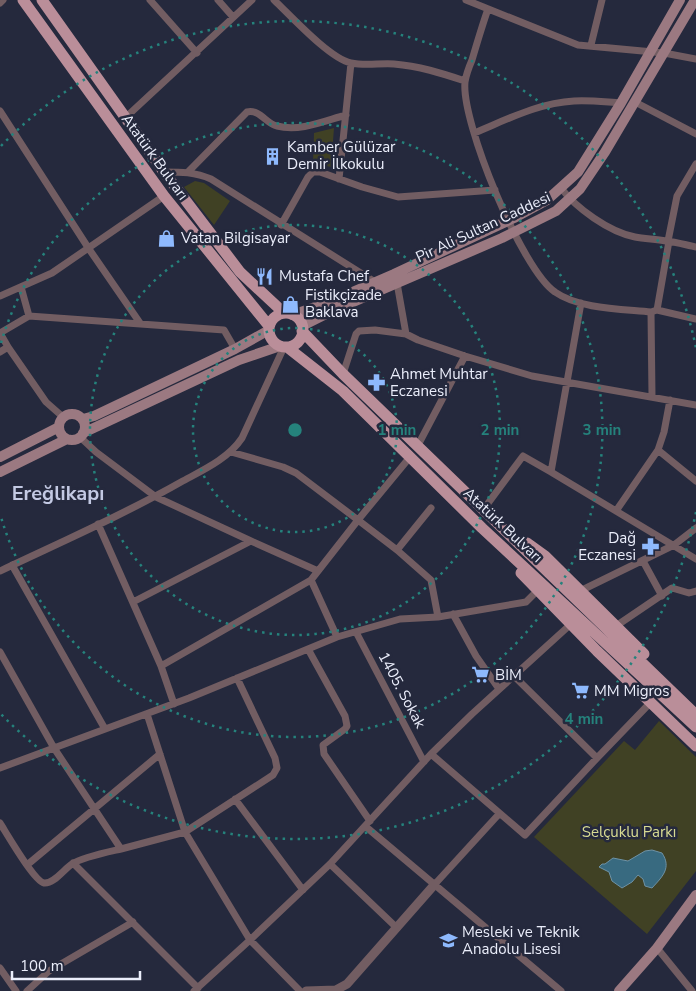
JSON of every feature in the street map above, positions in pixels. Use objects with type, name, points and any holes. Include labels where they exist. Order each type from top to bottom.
[{"type":"main road","name":"Atatürk Bulvarı","points":[[23,0],[164,196],[269,328]]},
{"type":"main road","name":"Atatürk Bulvarı","points":[[42,0],[164,172],[240,272],[288,314]]},
{"type":"main road","points":[[302,329],[377,287],[396,279],[547,200],[561,188],[578,172],[621,103],[680,0]]},
{"type":"main road","name":"Pir Ali Sultan Caddesi","points":[[396,279],[512,232],[556,211],[580,189],[605,152],[695,0]]},
{"type":"main road","points":[[83,419],[94,416],[235,349],[269,328],[273,319],[377,287]]},
{"type":"main road","points":[[0,472],[67,439],[72,440],[239,360],[296,343],[301,338],[302,329],[298,320],[288,314]]},
{"type":"main road","points":[[269,328],[272,340],[284,347]]},
{"type":"main road","name":"Atatürk Bulvarı","points":[[302,329],[343,374],[417,447],[696,715]]},
{"type":"main road","name":"Atatürk Bulvarı","points":[[284,347],[343,391],[482,528],[696,727]]},
{"type":"main road","points":[[67,439],[61,434],[59,427],[63,417],[68,414],[76,414],[83,419],[85,426],[82,435]]},
{"type":"main road","points":[[0,457],[59,427]]},
{"type":"main road","points":[[492,518],[545,556],[696,704]]},
{"type":"main road","points":[[482,528],[517,569],[696,746]]},
{"type":"main road","points":[[619,991],[657,948],[696,895]]},
{"type":"street","points":[[0,3],[3,0]]},
{"type":"street","points":[[150,0],[197,53]]},
{"type":"street","points":[[218,0],[233,17]]},
{"type":"street","points":[[125,118],[252,0]]},
{"type":"street","points":[[274,0],[324,48],[351,63],[394,64],[428,69],[465,81]]},
{"type":"street","points":[[466,0],[578,45],[696,58]]},
{"type":"street","points":[[591,46],[602,0]]},
{"type":"street","points":[[488,9],[465,81],[468,113],[507,221],[542,280],[554,292],[569,300],[580,303],[654,311],[696,319]]},
{"type":"street","points":[[339,179],[351,63]]},
{"type":"street","points":[[474,134],[518,114],[544,106],[578,101],[621,103]]},
{"type":"street","points":[[635,102],[696,134]]},
{"type":"street","points":[[0,111],[89,249],[140,323]]},
{"type":"street","points":[[188,172],[246,112],[256,112],[275,126],[288,128],[306,127],[346,115]]},
{"type":"street","points":[[652,396],[654,311],[677,196],[696,164]]},
{"type":"street","points":[[164,172],[201,174],[377,287]]},
{"type":"street","points":[[281,225],[308,177],[313,172],[320,172],[385,195],[398,197],[495,190]]},
{"type":"street","points":[[561,188],[569,199],[611,228],[633,237],[668,241],[696,247]]},
{"type":"street","points":[[0,296],[52,273],[164,196]]},
{"type":"street","points":[[396,279],[406,334]]},
{"type":"street","points":[[20,287],[29,316]]},
{"type":"street","points":[[550,472],[560,412],[568,381],[580,303]]},
{"type":"street","points":[[63,417],[46,402],[0,333],[29,316],[224,330],[235,349]]},
{"type":"street","points":[[343,374],[356,334],[359,331],[375,330],[406,334],[464,356],[532,376],[696,405]]},
{"type":"street","points":[[0,352],[8,347]]},
{"type":"street","points":[[0,571],[156,496],[216,463],[231,452],[242,438],[284,347]]},
{"type":"street","points":[[417,447],[464,356]]},
{"type":"street","points":[[616,511],[658,450],[664,432],[670,400]]},
{"type":"street","points":[[82,435],[96,452],[156,496],[318,571]]},
{"type":"street","points":[[658,450],[696,481]]},
{"type":"street","points":[[231,452],[283,467],[296,473],[397,550],[431,580],[438,617]]},
{"type":"street","points":[[483,510],[523,456],[696,559]]},
{"type":"street","points":[[161,666],[311,580],[410,457]]},
{"type":"street","points":[[397,550],[431,508]]},
{"type":"street","points":[[98,524],[161,666],[174,704]]},
{"type":"street","points":[[580,591],[643,562],[674,545],[696,528]]},
{"type":"street","points":[[133,602],[250,541]]},
{"type":"street","points":[[643,562],[662,596]]},
{"type":"street","points":[[12,565],[105,729]]},
{"type":"street","points":[[311,580],[337,638]]},
{"type":"street","points":[[616,626],[672,588],[688,593],[696,591]]},
{"type":"street","points":[[0,768],[174,704],[337,638],[400,619],[438,617],[526,602],[538,590]]},
{"type":"street","points":[[454,614],[476,656],[499,689]]},
{"type":"street","points":[[73,863],[133,922],[196,989],[330,864],[431,754],[472,714],[571,624]]},
{"type":"street","name":"1405. Sokak","points":[[356,632],[424,762]]},
{"type":"street","points":[[308,649],[345,716],[347,726],[345,730],[326,741],[322,749],[332,768],[368,823],[435,884],[561,991]]},
{"type":"street","points":[[0,652],[54,748],[121,848]]},
{"type":"street","points":[[514,676],[597,758]]},
{"type":"street","points":[[0,823],[27,866],[41,882],[45,883],[52,882],[73,863],[121,848],[185,832],[273,775],[277,768],[275,758],[237,678]]},
{"type":"street","points":[[431,754],[525,835],[651,702]]},
{"type":"street","points":[[147,714],[185,832],[250,940],[300,991]]},
{"type":"street","points":[[27,866],[160,754]]},
{"type":"street","points":[[235,799],[303,890]]},
{"type":"street","points":[[306,991],[336,990],[347,984],[499,814]]},
{"type":"street","points":[[330,864],[397,928]]},
{"type":"street","points":[[26,991],[49,971],[133,922]]},
{"type":"street","points":[[657,948],[692,991]]},
{"type":"street","points":[[0,968],[16,991]]},
{"type":"green space","points":[[334,128],[331,167],[313,163],[314,133]]},
{"type":"green space","points":[[195,181],[204,183],[230,201],[214,225],[184,187]]},
{"type":"green space","name":"Selçuklu Parkı","points":[[659,721],[696,757],[696,871],[647,934],[534,837],[624,741],[635,750]]},
{"type":"water","points":[[652,850],[662,853],[665,858],[666,868],[652,888],[645,886],[643,879],[638,875],[632,882],[622,888],[612,881],[609,872],[599,867],[613,858],[628,861],[645,851]]},
{"type":"place","name":"Kamber Gülüzar Demir İlkokulu","points":[[273,156]]},
{"type":"place","name":"Vatan Bilgisayar","points":[[167,238]]},
{"type":"place","name":"Mustafa Chef","points":[[265,276]]},
{"type":"place","name":"Fistikçizade Baklava","points":[[291,304]]},
{"type":"place","name":"Ahmet Muhtar Eczanesi","points":[[376,383]]},
{"type":"place","name":"Dağ Eczanesi","points":[[650,547]]},
{"type":"place","name":"BİM","points":[[481,675]]},
{"type":"place","name":"MM Migros","points":[[580,691]]},
{"type":"place","name":"Mesleki ve Teknik Anadolu Lisesi","points":[[448,941]]},
{"type":"district","name":"Ereğlikapı","points":[[58,493]]}]
